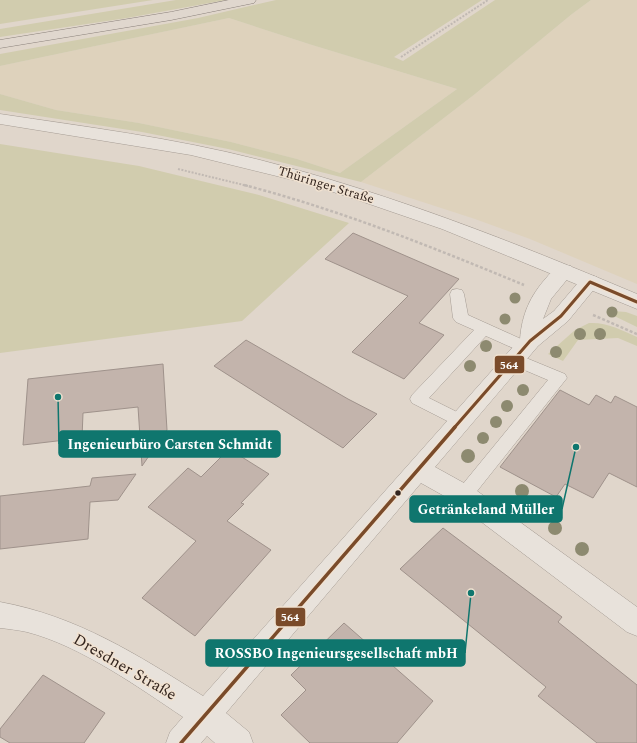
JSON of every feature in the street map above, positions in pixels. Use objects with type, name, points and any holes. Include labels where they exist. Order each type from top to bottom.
[{"type":"main road","points":[[0,44],[163,17],[249,0]]},
{"type":"street","name":"Thüringer Straße","points":[[0,119],[93,132],[209,154],[300,176],[460,229],[637,302]]},
{"type":"street","points":[[523,349],[535,306],[546,290],[564,271]]},
{"type":"street","points":[[181,743],[459,421],[523,349],[561,316],[590,282]]},
{"type":"street","points":[[418,470],[464,496],[637,623]]},
{"type":"street","name":"Dresdner Straße","points":[[0,615],[28,620],[84,641],[144,675],[206,715],[238,743]]},
{"type":"lane","points":[[457,294],[461,318],[523,349],[560,378],[464,496]]},
{"type":"lane","points":[[459,421],[418,399],[484,329]]},
{"type":"path","points":[[402,58],[488,0]]},
{"type":"path","points":[[174,168],[259,189],[334,211],[428,245],[523,285]]},
{"type":"path","points":[[590,314],[637,334]]},
{"type":"shaded area","points":[[0,0],[153,0],[0,24]]},
{"type":"shaded area","points":[[176,0],[226,0],[127,18],[0,37],[0,29]]},
{"type":"shaded area","points":[[276,0],[482,0],[394,57],[403,61],[495,0],[591,0],[475,94],[361,182],[228,149],[142,132],[0,110],[0,94],[56,110],[139,123],[231,142],[297,159],[340,173],[457,89],[229,18],[0,66],[0,54],[198,18]]},
{"type":"shaded area","points":[[591,0],[637,0],[637,284],[530,239],[475,219],[361,182],[475,94]]},
{"type":"shaded area","points":[[229,18],[457,89],[340,173],[297,159],[231,142],[139,123],[56,110],[0,94],[0,66]]},
{"type":"shaded area","points":[[0,144],[139,166],[259,195],[349,223],[242,321],[0,353]]},
{"type":"shaded area","points":[[606,312],[626,312],[637,316],[637,327]]},
{"type":"shaded area","points":[[589,323],[608,325],[637,337],[637,346],[618,338],[578,340],[563,361],[548,354],[575,330]]},
{"type":"building","points":[[353,233],[459,279],[419,323],[444,335],[404,379],[352,352],[408,296],[325,259]]},
{"type":"building","points":[[246,340],[348,399],[377,414],[343,448],[214,366]]},
{"type":"building","points":[[163,364],[167,430],[142,466],[138,407],[83,413],[82,438],[23,445],[28,379]]},
{"type":"building","points":[[560,390],[589,405],[596,395],[611,403],[615,396],[637,407],[637,487],[609,473],[593,498],[565,484],[556,497],[500,467]]},
{"type":"building","points":[[229,449],[269,474],[241,503],[244,504],[227,521],[271,550],[195,636],[142,598],[196,541],[148,507],[188,468],[201,477]]},
{"type":"building","points":[[136,474],[118,500],[90,502],[88,539],[0,549],[0,496],[90,486],[92,478]]},
{"type":"building","points":[[443,528],[562,617],[558,622],[637,685],[637,743],[597,743],[538,696],[546,687],[400,569]]},
{"type":"building","points":[[344,623],[433,701],[397,743],[310,743],[281,715],[306,690],[291,675]]},
{"type":"building","points":[[43,675],[105,713],[84,743],[10,743],[0,737],[0,729]]},
{"type":"transit line","name":"564","points":[[181,743],[530,341],[561,316],[590,282],[637,302]]},
{"type":"place","name":"Ingenieurbüro Carsten Schmidt","points":[[58,397]]},
{"type":"place","name":"Getränkeland Müller","points":[[576,447]]},
{"type":"place","name":"ROSSBO Ingenieursgesellschaft mbH","points":[[471,593]]}]
